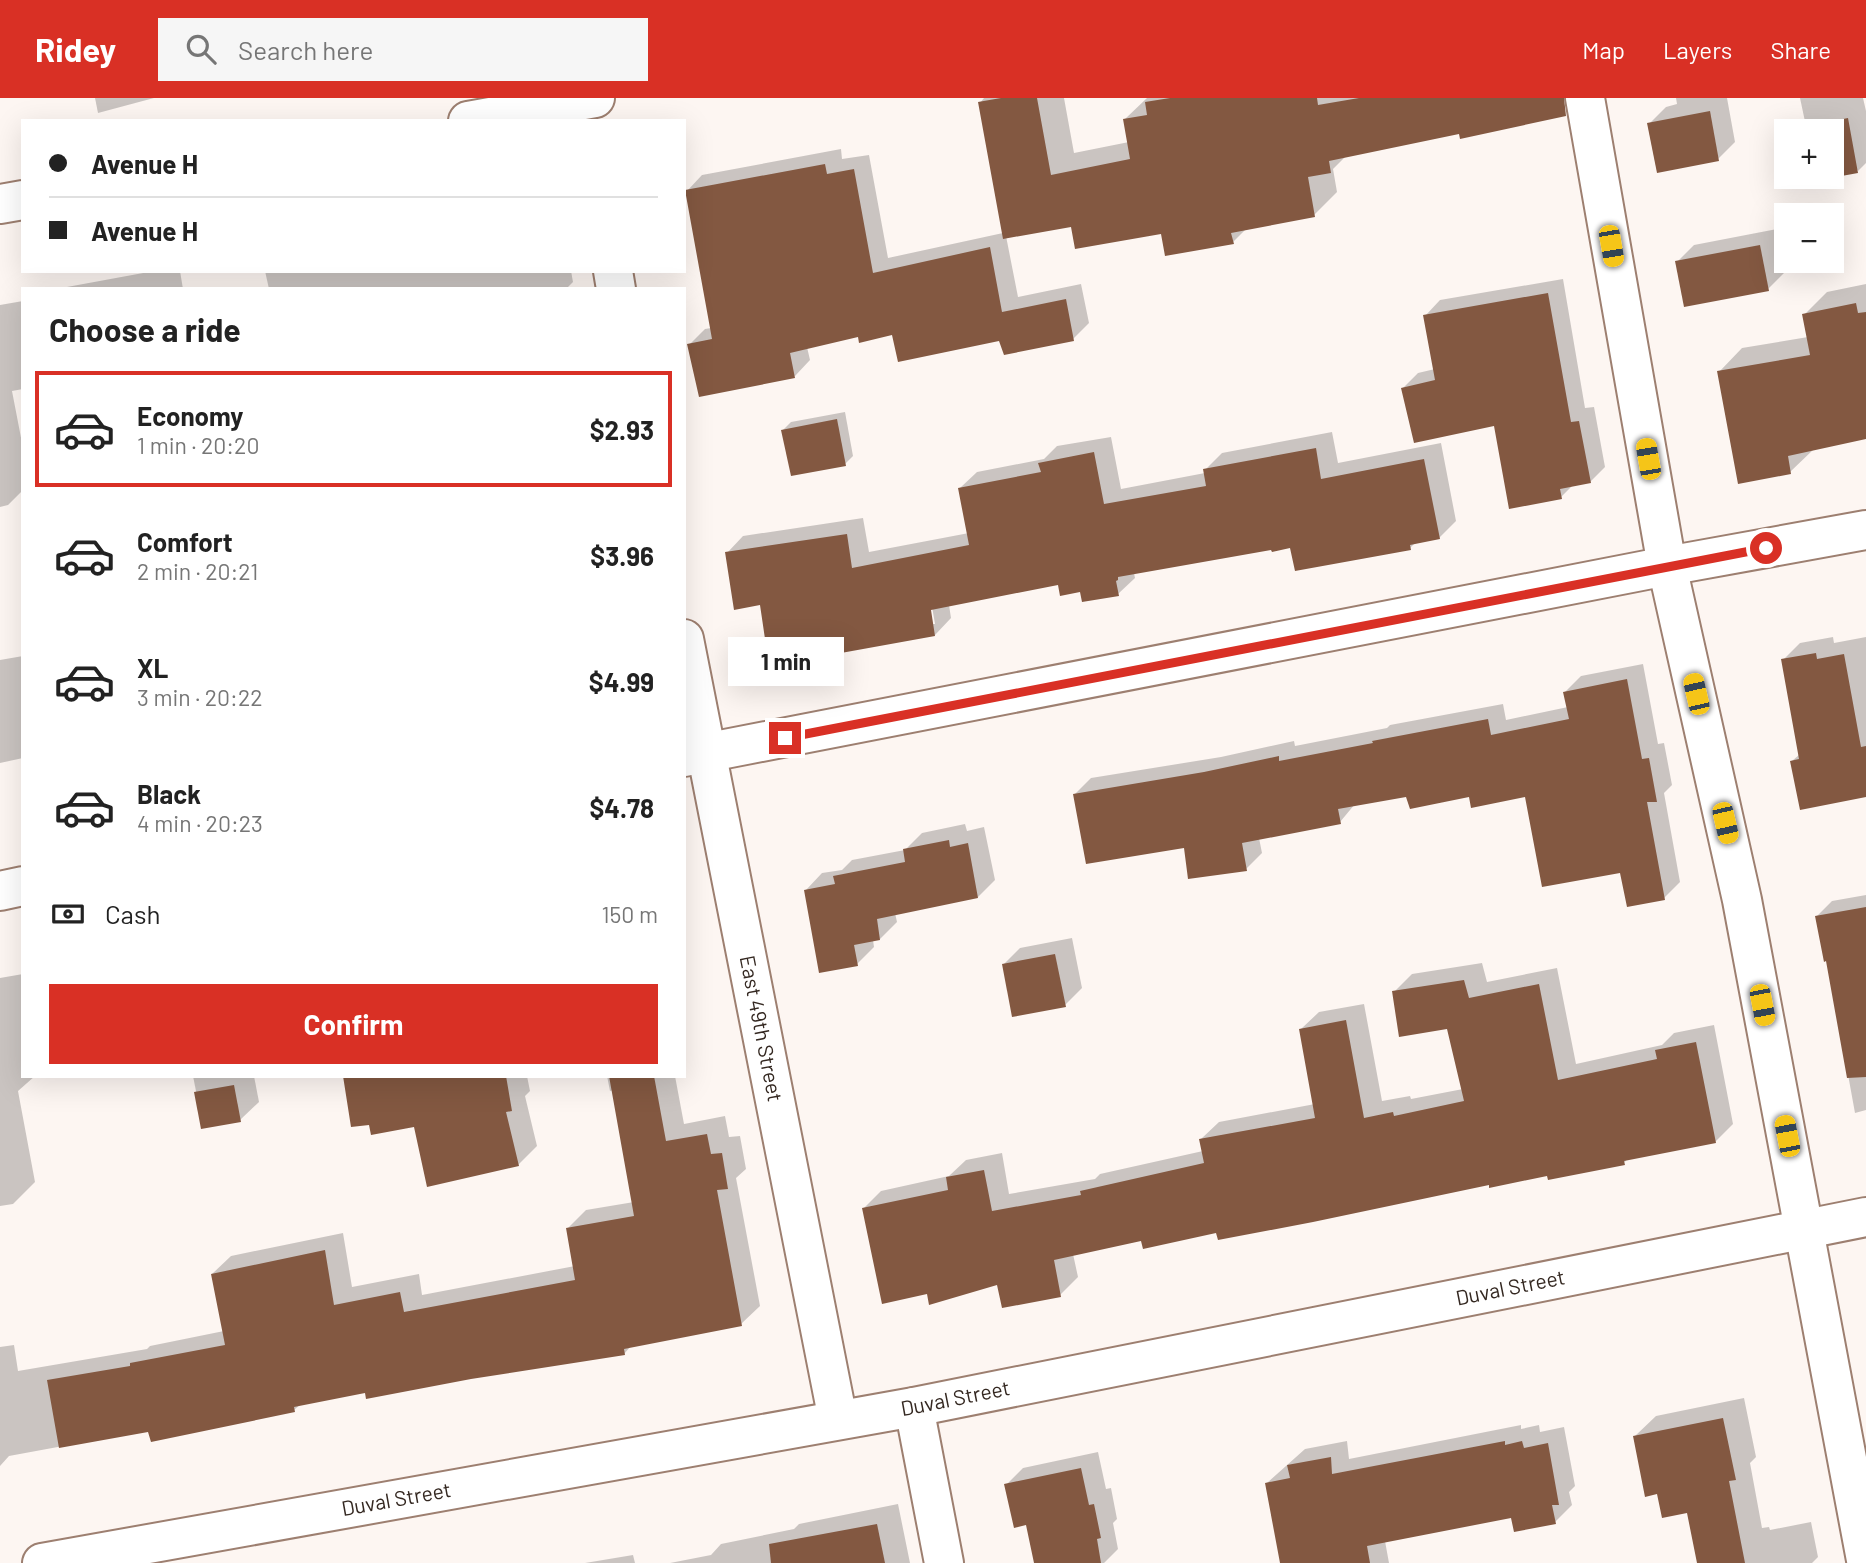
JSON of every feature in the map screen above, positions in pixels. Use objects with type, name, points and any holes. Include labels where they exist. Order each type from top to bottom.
[{"type":"street","points":[[1585,98],[1667,566],[1742,900],[1866,1560]]},
{"type":"street","points":[[482,119],[582,105]]},
{"type":"street","points":[[0,204],[21,200]]},
{"type":"street","points":[[695,755],[1667,566],[1866,530]]},
{"type":"street","name":"East 49th Street","points":[[686,660],[695,755],[838,1420]]},
{"type":"street","points":[[0,891],[21,886]]},
{"type":"street","name":"Duval Street","points":[[42,1563],[914,1407],[1866,1217]]},
{"type":"street","points":[[914,1407],[944,1563]]},
{"type":"building","points":[[1001,98],[1037,98],[1051,175],[1130,159],[1123,119],[1147,115],[1145,102],[1170,98],[1317,98],[1318,105],[1359,98],[1564,98],[1566,116],[1460,139],[1459,134],[1329,161],[1331,173],[1308,177],[1315,217],[1231,233],[1234,244],[1165,256],[1161,234],[1075,249],[1071,227],[1003,239],[978,102]]},
{"type":"building","points":[[1710,111],[1719,161],[1657,173],[1647,123]]},
{"type":"building","points":[[1848,118],[1858,173],[1844,176],[1844,119]]},
{"type":"building","points":[[825,164],[827,174],[854,169],[873,273],[990,247],[1002,312],[1066,299],[1074,341],[1004,355],[999,341],[898,362],[892,335],[859,343],[858,337],[790,353],[795,378],[699,397],[687,344],[712,339],[686,190]]},
{"type":"building","points":[[1760,245],[1769,291],[1684,307],[1675,261]]},
{"type":"building","points":[[1548,293],[1571,422],[1579,421],[1591,483],[1560,489],[1562,499],[1509,509],[1494,426],[1414,443],[1401,388],[1435,380],[1423,315]]},
{"type":"building","points":[[1856,303],[1858,313],[1866,312],[1866,439],[1788,456],[1791,474],[1738,484],[1717,371],[1810,355],[1802,314]]},
{"type":"building","points":[[837,419],[846,466],[791,476],[781,430]]},
{"type":"building","points":[[1316,448],[1321,479],[1424,459],[1440,539],[1410,545],[1411,550],[1295,571],[1290,548],[1271,550],[1118,577],[1116,581],[1119,596],[1082,602],[1080,592],[1060,596],[1058,585],[931,610],[935,636],[769,666],[760,605],[734,610],[725,552],[847,534],[852,568],[969,545],[958,488],[1041,472],[1038,463],[1094,452],[1104,504],[1206,486],[1203,469]]},
{"type":"building","points":[[1816,653],[1817,659],[1844,654],[1861,747],[1866,746],[1866,797],[1800,810],[1790,761],[1799,759],[1781,659]]},
{"type":"building","points":[[1627,679],[1642,759],[1649,758],[1657,802],[1647,802],[1665,900],[1627,907],[1620,873],[1542,887],[1525,797],[1471,808],[1469,797],[1410,809],[1406,797],[1338,809],[1341,824],[1242,843],[1247,871],[1188,879],[1184,848],[1086,864],[1073,794],[1204,772],[1279,756],[1279,761],[1488,719],[1491,735],[1569,719],[1563,692]]},
{"type":"building","points":[[949,840],[950,847],[968,843],[978,898],[877,919],[880,940],[854,945],[858,966],[819,973],[804,890],[835,884],[833,876],[905,862],[903,849]]},
{"type":"building","points":[[1866,907],[1866,1077],[1847,1078],[1815,916]]},
{"type":"building","points":[[1055,954],[1066,1007],[1012,1017],[1002,964]]},
{"type":"building","points":[[1464,980],[1469,998],[1539,984],[1558,1080],[1657,1059],[1655,1050],[1696,1042],[1716,1143],[1624,1161],[1625,1165],[1548,1180],[1547,1176],[1489,1188],[1489,1185],[1218,1240],[1216,1233],[1143,1249],[1141,1241],[1054,1260],[1061,1297],[1002,1308],[997,1285],[929,1305],[927,1294],[882,1304],[862,1208],[948,1190],[946,1177],[984,1170],[992,1211],[1081,1195],[1080,1191],[1204,1163],[1199,1139],[1315,1118],[1299,1029],[1346,1020],[1364,1118],[1393,1112],[1394,1116],[1464,1101],[1447,1029],[1399,1037],[1392,991]]},
{"type":"building","points":[[343,1078],[506,1078],[512,1111],[506,1112],[519,1166],[427,1187],[414,1127],[371,1135],[369,1125],[351,1127]]},
{"type":"building","points":[[609,1078],[654,1078],[666,1141],[707,1134],[711,1154],[722,1153],[728,1189],[717,1190],[742,1326],[624,1349],[625,1355],[471,1379],[366,1399],[365,1393],[294,1407],[295,1412],[151,1442],[148,1432],[59,1448],[47,1380],[130,1366],[130,1363],[225,1345],[211,1274],[325,1250],[334,1305],[400,1292],[404,1312],[575,1280],[566,1228],[634,1216]]},
{"type":"building","points":[[234,1085],[241,1122],[201,1129],[194,1092]]},
{"type":"building","points":[[1723,1418],[1736,1480],[1729,1481],[1745,1563],[1697,1563],[1687,1513],[1662,1518],[1657,1494],[1645,1497],[1633,1436]]},
{"type":"building","points":[[1505,1441],[1505,1445],[1522,1441],[1524,1448],[1548,1443],[1559,1505],[1552,1505],[1556,1524],[1514,1532],[1511,1518],[1367,1546],[1370,1563],[1280,1563],[1265,1483],[1290,1478],[1287,1465],[1331,1457],[1332,1474]]},
{"type":"building","points":[[1081,1468],[1089,1505],[1094,1504],[1101,1538],[1097,1539],[1101,1563],[1034,1563],[1026,1525],[1014,1528],[1004,1484]]},
{"type":"building","points":[[877,1524],[885,1563],[771,1563],[769,1544]]},
{"type":"route","points":[[785,738],[1766,548]]}]
